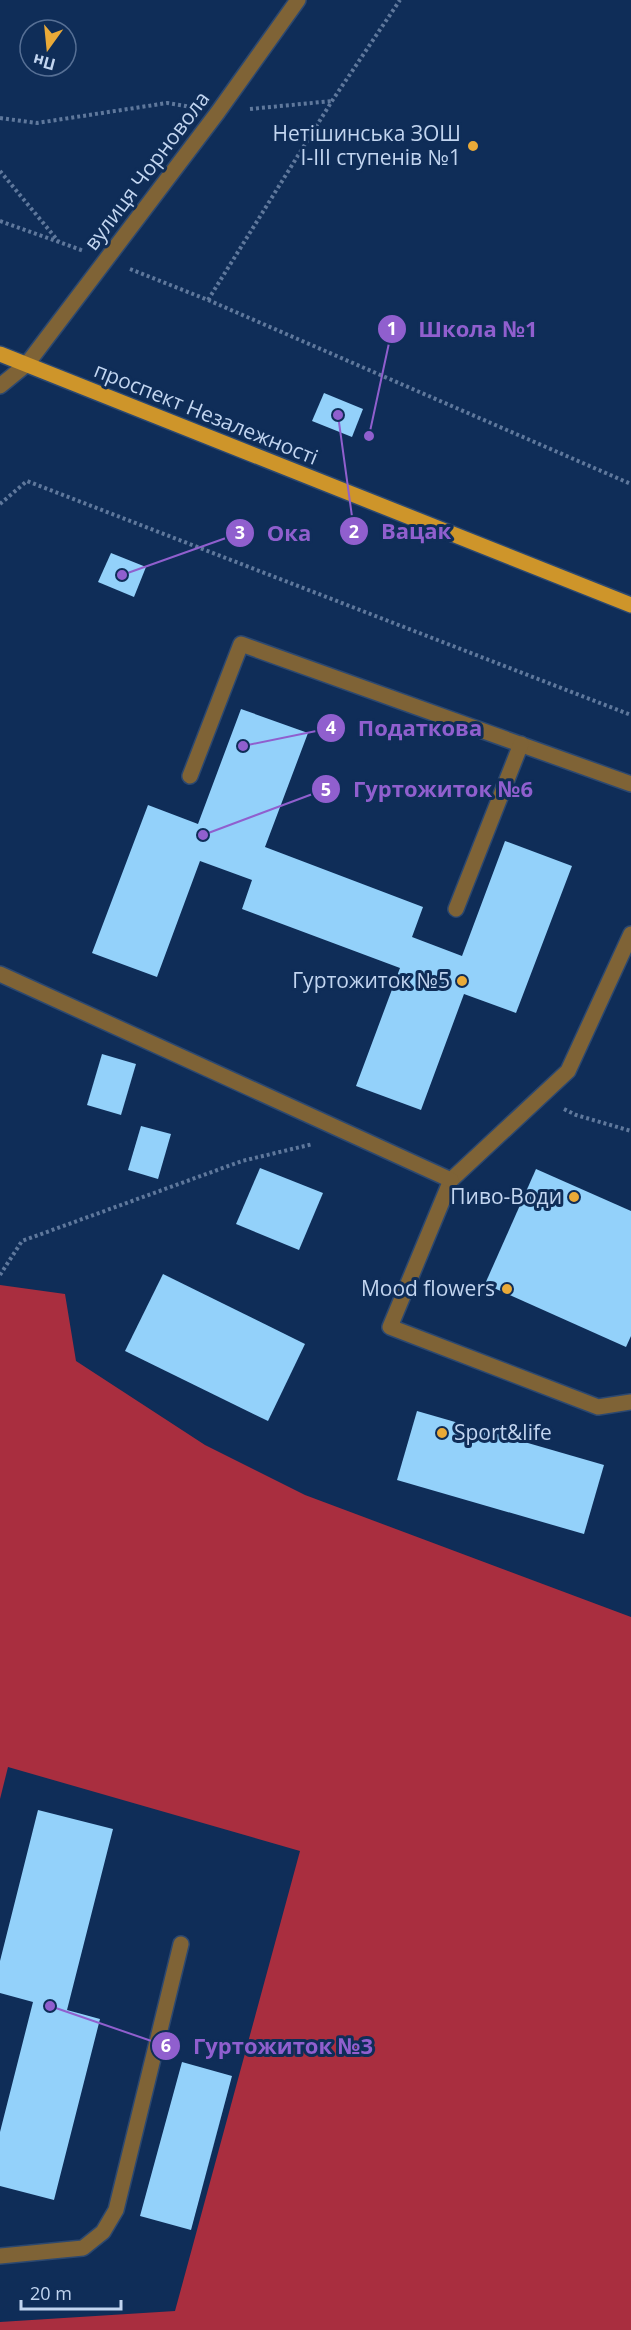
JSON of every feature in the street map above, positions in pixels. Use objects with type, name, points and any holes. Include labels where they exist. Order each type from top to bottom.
[{"type":"main road","name":"проспект Незалежності","points":[[0,354],[631,605]]},
{"type":"street","name":"вулиця Чорновола","points":[[0,386],[27,364],[218,112],[298,0]]},
{"type":"street","points":[[190,776],[241,644],[631,784]]},
{"type":"street","points":[[456,909],[521,744]]},
{"type":"street","points":[[631,934],[568,1071],[451,1180],[390,1327],[598,1407],[631,1402]]},
{"type":"street","points":[[0,974],[451,1180]]},
{"type":"street","points":[[0,2256],[83,2248],[103,2232],[116,2211],[181,1944]]},
{"type":"path","points":[[208,300],[332,101],[400,0]]},
{"type":"path","points":[[0,118],[37,123],[167,103],[218,112],[332,101]]},
{"type":"path","points":[[0,171],[59,242]]},
{"type":"path","points":[[0,221],[208,300],[631,484]]},
{"type":"path","points":[[0,504],[27,481],[631,715]]},
{"type":"path","points":[[541,1096],[576,1115],[631,1131]]},
{"type":"path","points":[[0,1275],[22,1241],[242,1161],[352,1135]]},
{"type":"shaded area","points":[[0,1285],[65,1294],[76,1361],[205,1445],[305,1495],[631,1617],[631,2330],[0,2330],[0,2322],[175,2311],[300,1851],[8,1767],[0,1799]]},
{"type":"building","points":[[324,393],[363,409],[352,437],[312,421]]},
{"type":"building","points":[[111,553],[146,567],[134,597],[98,582]]},
{"type":"building","points":[[241,709],[308,733],[265,847],[423,907],[412,937],[462,956],[505,841],[572,866],[516,1013],[464,994],[421,1110],[356,1086],[400,968],[242,909],[252,880],[200,861],[157,977],[92,953],[148,805],[198,824]]},
{"type":"building","points":[[102,1054],[136,1064],[121,1115],[87,1105]]},
{"type":"building","points":[[141,1126],[171,1134],[158,1179],[128,1170]]},
{"type":"building","points":[[260,1168],[323,1193],[299,1250],[236,1224]]},
{"type":"building","points":[[536,1169],[631,1211],[631,1336],[626,1347],[485,1284]]},
{"type":"building","points":[[163,1274],[305,1344],[268,1421],[125,1351]]},
{"type":"building","points":[[417,1411],[604,1465],[584,1534],[397,1480]]},
{"type":"building","points":[[38,1810],[113,1829],[67,2010],[100,2019],[54,2200],[0,2186],[0,2132],[33,2002],[0,1993],[0,1961]]},
{"type":"building","points":[[182,2062],[232,2076],[191,2230],[140,2216]]},
{"type":"place","name":"Нетішинська ЗОШ І-ІІІ ступенів №1","points":[[473,146]]},
{"type":"place","name":"Вацак","points":[[338,415]]},
{"type":"place","name":"Школа №1","points":[[369,436]]},
{"type":"place","name":"Ока","points":[[122,575]]},
{"type":"place","name":"Податкова","points":[[243,746]]},
{"type":"place","name":"Гуртожиток №6","points":[[203,835]]},
{"type":"place","name":"Гуртожиток №5","points":[[462,981]]},
{"type":"place","name":"Пиво-Води","points":[[574,1197]]},
{"type":"place","name":"Mood flowers","points":[[507,1289]]},
{"type":"place","name":"Sport&life","points":[[442,1433]]},
{"type":"place","name":"Гуртожиток №3","points":[[50,2006]]}]
